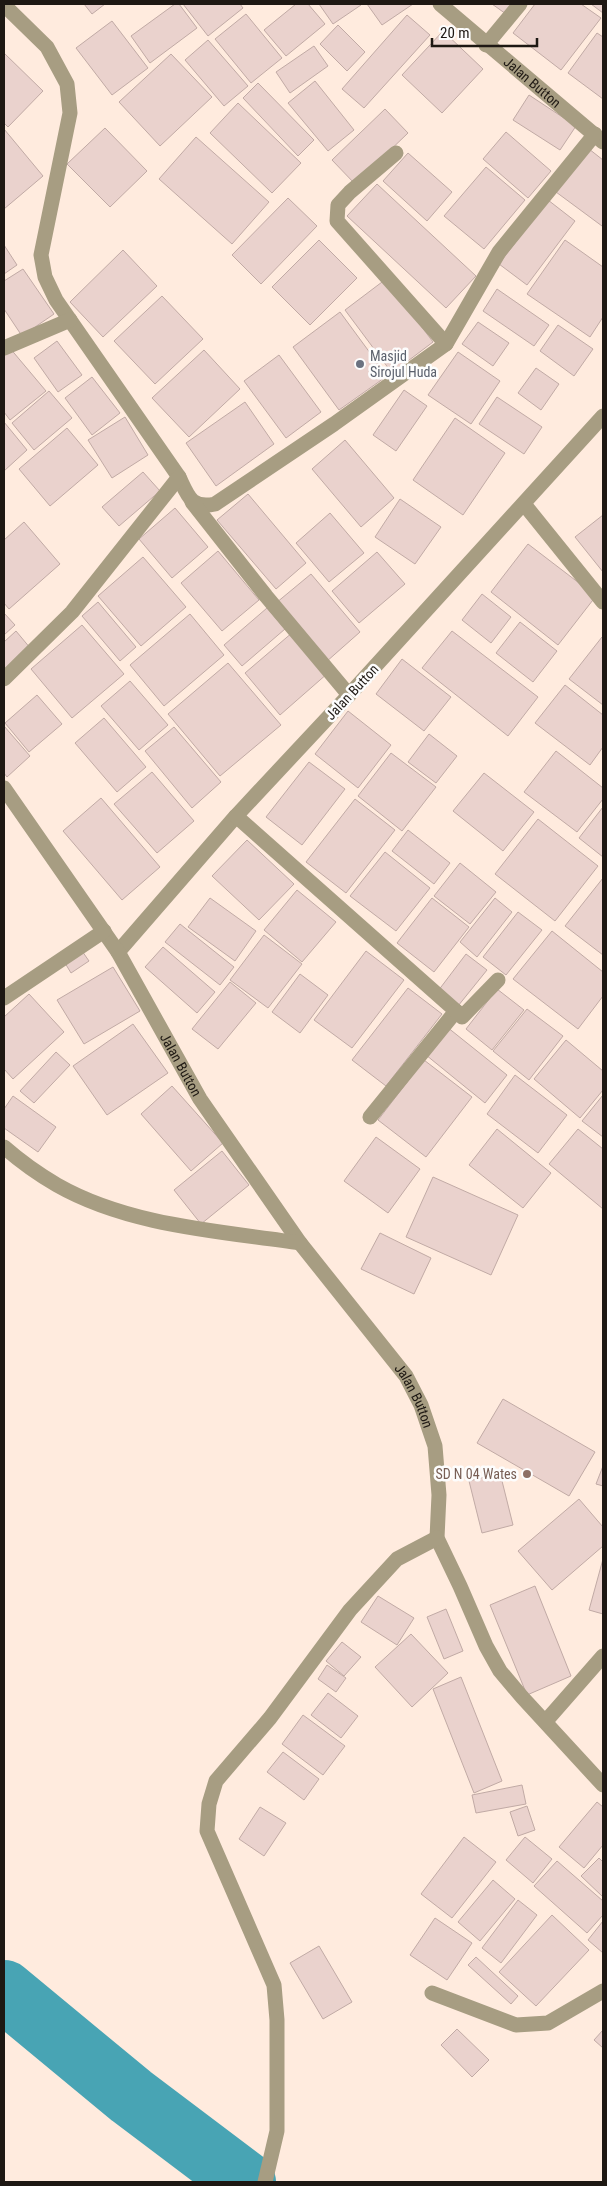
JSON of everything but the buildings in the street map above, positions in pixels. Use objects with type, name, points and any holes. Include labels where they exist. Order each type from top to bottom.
[{"type":"street","name":"Jalan Button","points":[[440,4],[486,45],[599,138]]},
{"type":"street","points":[[486,45],[520,4]]},
{"type":"street","points":[[4,5],[47,47],[67,84],[70,113],[41,255],[45,277],[56,300],[179,477],[191,501],[266,596],[349,696]]},
{"type":"street","points":[[191,501],[203,507],[215,504],[334,424],[446,344],[499,252],[599,138]]},
{"type":"street","points":[[396,153],[350,192],[338,205],[337,221],[446,344]]},
{"type":"street","points":[[4,348],[70,320]]},
{"type":"street","name":"Jalan Button","points":[[603,416],[349,696],[236,816],[118,952],[200,1099],[300,1243],[406,1376],[421,1404],[435,1446],[439,1495],[437,1538],[486,1646],[500,1671],[603,1785]]},
{"type":"street","points":[[4,679],[72,612],[179,477]]},
{"type":"street","points":[[524,504],[603,602]]},
{"type":"street","points":[[4,788],[118,952]]},
{"type":"street","points":[[236,816],[462,1017],[498,980]]},
{"type":"street","points":[[4,998],[104,931]]},
{"type":"street","points":[[370,1118],[456,1012]]},
{"type":"street","points":[[4,1148],[56,1185],[86,1199],[135,1216],[300,1243]]},
{"type":"street","points":[[265,2182],[277,2132],[278,2020],[274,1985],[207,1831],[209,1804],[216,1782],[270,1718],[350,1610],[397,1559],[437,1538]]},
{"type":"street","points":[[546,1721],[603,1656]]},
{"type":"street","points":[[432,1993],[516,2025],[548,2023],[603,1991]]},
{"type":"waterway","points":[[4,1991],[131,2096],[245,2182]]},
{"type":"place","name":"Masjid Sirojul Huda","points":[[360,364]]},
{"type":"place","name":"SD N 04 Wates","points":[[527,1474]]}]
